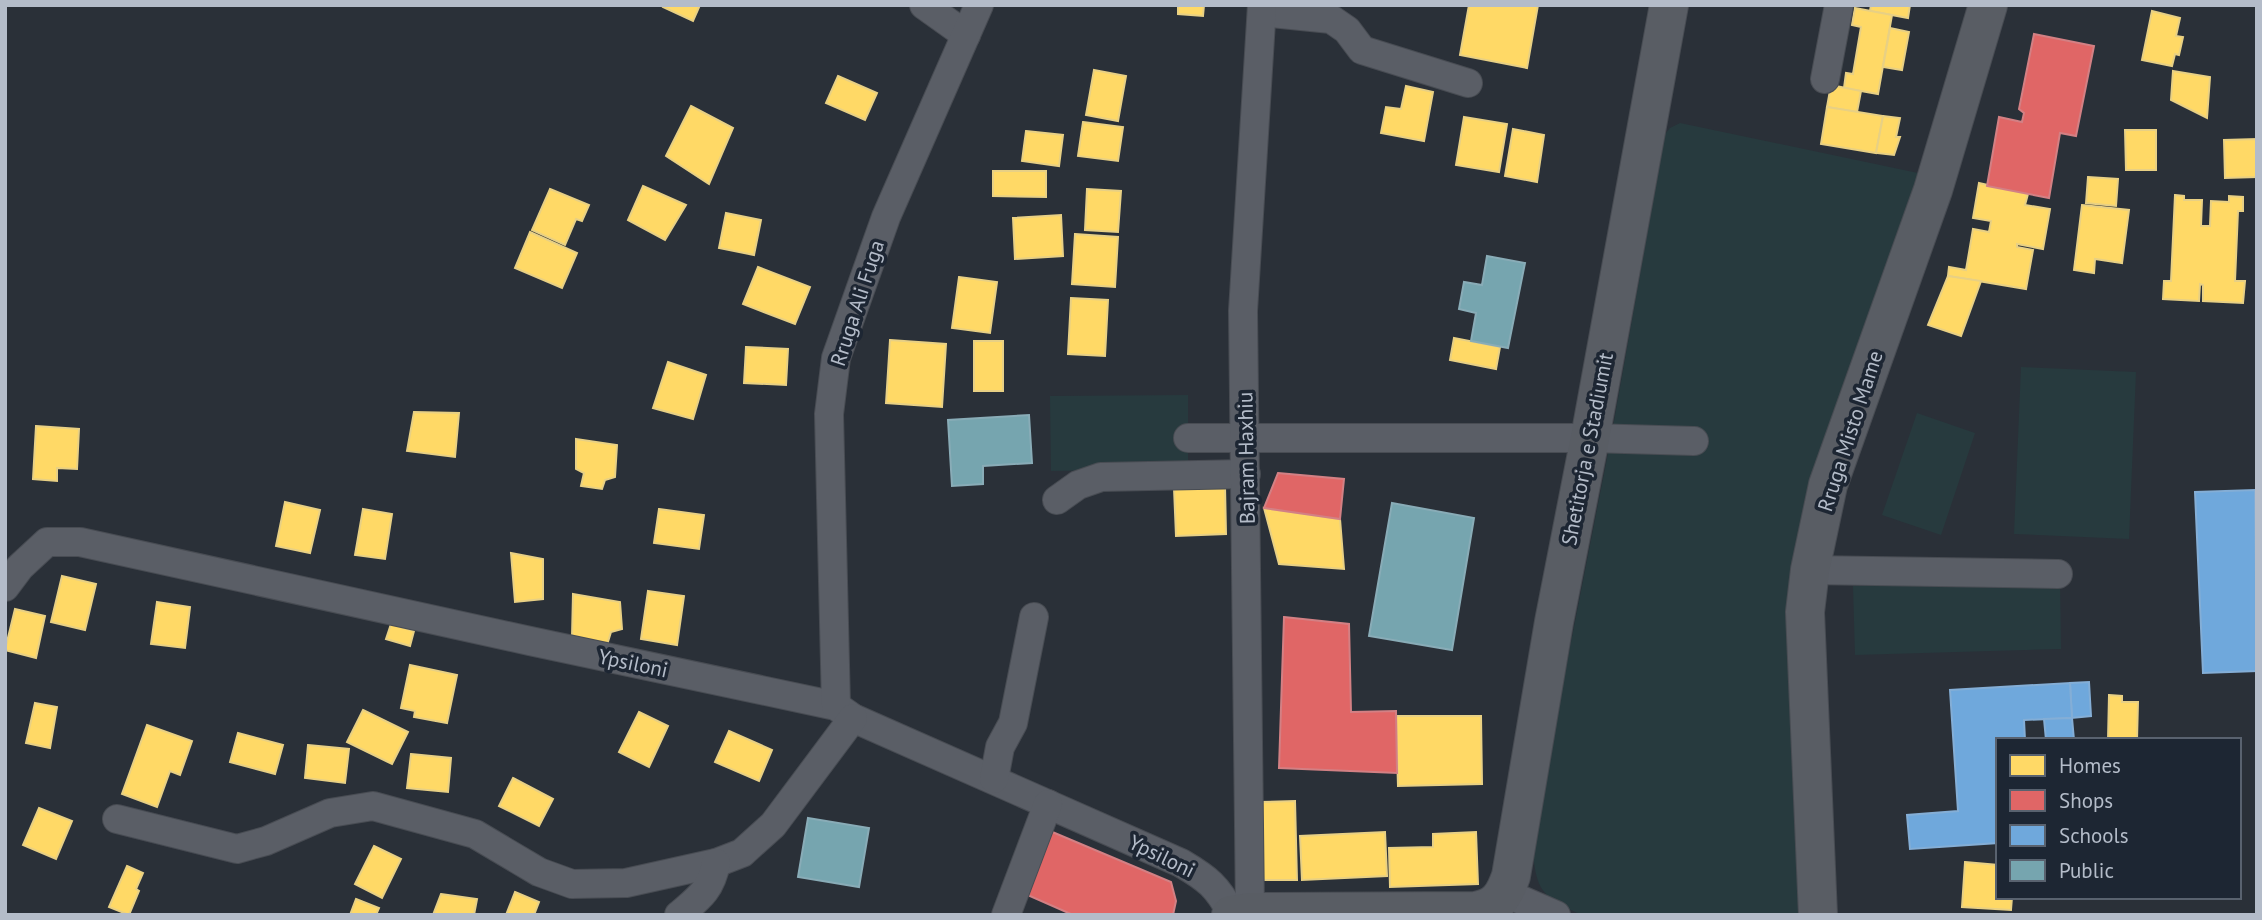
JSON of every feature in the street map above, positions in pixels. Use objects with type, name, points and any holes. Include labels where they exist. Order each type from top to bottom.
[{"type":"main road","name":"Shetitorja e Stadiumit","points":[[1505,893],[1511,876],[1554,622],[1669,5]]},
{"type":"main road","name":"Rruga Misto Mame","points":[[1818,915],[1805,612],[1810,570],[1828,485],[1933,190],[1988,5]]},
{"type":"main road","points":[[1237,914],[1475,911],[1497,903],[1505,893]]},
{"type":"street","points":[[924,5],[966,36]]},
{"type":"street","name":"Rruga Ali Fuga","points":[[844,712],[830,414],[836,358],[886,217],[979,5]]},
{"type":"street","points":[[1825,79],[1839,5]]},
{"type":"street","points":[[1262,8],[1331,19],[1347,30],[1362,50],[1468,83]]},
{"type":"street","name":"Bajram Haxhiu","points":[[1237,914],[1246,474],[1243,311],[1262,8]]},
{"type":"street","points":[[1188,438],[1590,438],[1694,441]]},
{"type":"street","points":[[1057,500],[1078,485],[1101,477],[1246,474]]},
{"type":"street","name":"Ypsiloni","points":[[5,586],[20,567],[47,542],[80,542],[844,712],[1181,863],[1208,878],[1237,914]]},
{"type":"street","points":[[1810,570],[2057,574]]},
{"type":"street","points":[[994,779],[1000,747],[1013,723],[1034,617]]},
{"type":"street","points":[[117,819],[237,849],[266,841],[330,813],[373,806],[475,834],[539,872],[572,884],[626,884],[716,863],[743,853],[773,825],[844,712]]},
{"type":"street","points":[[1006,915],[1048,804]]},
{"type":"street","points":[[679,915],[698,899],[713,881],[716,863]]},
{"type":"street","points":[[1505,893],[1556,915]]},
{"type":"green space","points":[[1680,123],[1918,173],[1924,186],[1825,459],[1801,912],[1793,915],[1580,914],[1547,895],[1541,888],[1535,869],[1532,841],[1611,438],[1665,134]]},
{"type":"green space","points":[[2021,367],[2136,372],[2129,539],[2014,534]]},
{"type":"green space","points":[[1188,395],[1188,469],[1051,471],[1050,396]]},
{"type":"green space","points":[[1917,413],[1975,433],[1941,535],[1882,515]]},
{"type":"green space","points":[[2060,581],[2061,649],[1855,655],[1853,586]]},
{"type":"building: Homes","points":[[700,5],[693,21],[663,7]]},
{"type":"building: Homes","points":[[1178,5],[1204,5],[1203,16],[1178,14]]},
{"type":"building: Homes","points":[[1469,5],[1538,5],[1527,68],[1460,55]]},
{"type":"building: Homes","points":[[1871,5],[1910,5],[1908,18],[1870,11]]},
{"type":"building: Homes","points":[[1855,8],[1892,15],[1878,94],[1844,88],[1846,73],[1853,74],[1861,27],[1852,25]]},
{"type":"building: Homes","points":[[2152,11],[2180,18],[2176,36],[2183,37],[2179,55],[2175,54],[2172,66],[2142,60]]},
{"type":"building: Homes","points":[[1890,28],[1909,32],[1902,70],[1883,67]]},
{"type":"building: Homes","points":[[1094,70],[1126,76],[1118,121],[1086,115]]},
{"type":"building: Homes","points":[[2173,71],[2210,77],[2207,118],[2171,100]]},
{"type":"building: Homes","points":[[838,76],[877,93],[865,120],[826,103]]},
{"type":"building: Homes","points":[[1831,85],[1861,91],[1857,112],[1827,107]]},
{"type":"building: Homes","points":[[1406,86],[1433,92],[1424,141],[1381,133],[1386,107],[1401,109]]},
{"type":"building: Homes","points":[[691,106],[733,128],[709,184],[666,156]]},
{"type":"building: Homes","points":[[1827,107],[1883,116],[1876,153],[1821,144]]},
{"type":"building: Homes","points":[[1883,116],[1900,118],[1896,137],[1900,137],[1894,155],[1876,153]]},
{"type":"building: Homes","points":[[1464,117],[1507,124],[1499,172],[1456,165]]},
{"type":"building: Homes","points":[[1083,122],[1123,127],[1118,161],[1078,156]]},
{"type":"building: Homes","points":[[1513,129],[1544,135],[1537,182],[1505,176]]},
{"type":"building: Homes","points":[[2125,130],[2156,130],[2156,170],[2126,170]]},
{"type":"building: Homes","points":[[1026,131],[1063,135],[1059,166],[1022,161]]},
{"type":"building: Homes","points":[[2257,139],[2257,177],[2225,178],[2224,140]]},
{"type":"building: Homes","points":[[993,171],[1046,171],[1046,197],[993,196]]},
{"type":"building: Homes","points":[[2088,177],[2118,179],[2116,206],[2086,203]]},
{"type":"building: Homes","points":[[1979,183],[2028,194],[2025,205],[2050,209],[2043,249],[2017,244],[2017,247],[2033,250],[2026,289],[1948,276],[1949,267],[1966,270],[1973,229],[1989,232],[1991,221],[1973,218]]},
{"type":"building: Homes","points":[[643,186],[686,205],[665,240],[628,220]]},
{"type":"building: Homes","points":[[550,189],[589,205],[582,221],[576,219],[565,245],[532,230]]},
{"type":"building: Homes","points":[[1087,189],[1121,191],[1118,232],[1085,230]]},
{"type":"building: Homes","points":[[2175,195],[2184,196],[2184,200],[2202,200],[2201,226],[2210,226],[2211,201],[2229,202],[2229,196],[2243,197],[2243,211],[2238,211],[2235,281],[2245,281],[2243,303],[2203,301],[2203,285],[2200,284],[2199,301],[2163,299],[2164,281],[2171,281]]},
{"type":"building: Homes","points":[[2082,205],[2129,210],[2122,263],[2095,259],[2094,273],[2074,270]]},
{"type":"building: Homes","points":[[726,213],[761,220],[754,255],[719,248]]},
{"type":"building: Homes","points":[[1061,215],[1063,256],[1015,259],[1013,218]]},
{"type":"building: Homes","points":[[530,232],[577,253],[562,288],[515,268]]},
{"type":"building: Homes","points":[[1075,234],[1118,237],[1115,287],[1072,284]]},
{"type":"building: Homes","points":[[758,267],[810,287],[795,324],[743,304]]},
{"type":"building: Homes","points":[[1948,276],[1981,281],[1961,336],[1928,325]]},
{"type":"building: Homes","points":[[959,277],[997,282],[990,333],[952,328]]},
{"type":"building: Homes","points":[[1071,298],[1108,300],[1105,356],[1068,354]]},
{"type":"building: Homes","points":[[1454,338],[1500,347],[1496,369],[1450,360]]},
{"type":"building: Homes","points":[[890,340],[946,344],[942,407],[886,403]]},
{"type":"building: Homes","points":[[974,341],[1003,341],[1003,391],[974,391]]},
{"type":"building: Homes","points":[[746,347],[788,349],[786,385],[744,383]]},
{"type":"building: Homes","points":[[668,362],[706,375],[693,419],[653,408]]},
{"type":"building: Homes","points":[[414,412],[459,413],[455,457],[407,451]]},
{"type":"building: Homes","points":[[36,426],[79,429],[77,469],[57,468],[57,481],[33,479]]},
{"type":"building: Homes","points":[[576,439],[617,445],[615,477],[605,480],[602,489],[581,486],[584,473],[576,469]]},
{"type":"building: Homes","points":[[1225,486],[1226,534],[1176,536],[1174,488]]},
{"type":"building: Homes","points":[[285,502],[320,510],[310,553],[276,546]]},
{"type":"building: Homes","points":[[1264,508],[1340,519],[1344,569],[1279,564]]},
{"type":"building: Homes","points":[[363,509],[392,514],[385,559],[355,555]]},
{"type":"building: Homes","points":[[659,509],[704,515],[699,549],[654,543]]},
{"type":"building: Homes","points":[[511,553],[543,559],[543,599],[515,602]]},
{"type":"building: Homes","points":[[62,576],[96,584],[85,630],[51,622]]},
{"type":"building: Homes","points":[[648,591],[684,596],[677,645],[641,639]]},
{"type":"building: Homes","points":[[573,594],[620,602],[622,629],[611,632],[607,645],[572,637]]},
{"type":"building: Homes","points":[[157,602],[190,607],[185,648],[151,644]]},
{"type":"building: Homes","points":[[15,609],[45,616],[36,658],[5,650]]},
{"type":"building: Homes","points":[[391,624],[414,631],[410,646],[386,639]]},
{"type":"building: Homes","points":[[410,665],[457,675],[447,723],[414,717],[415,711],[401,708]]},
{"type":"building: Homes","points":[[2109,695],[2122,696],[2122,702],[2138,702],[2137,738],[2108,738]]},
{"type":"building: Homes","points":[[35,703],[57,707],[50,748],[26,743]]},
{"type":"building: Homes","points":[[363,710],[408,732],[392,764],[347,742]]},
{"type":"building: Homes","points":[[639,712],[668,726],[649,767],[619,752]]},
{"type":"building: Homes","points":[[1396,716],[1481,716],[1482,784],[1398,786]]},
{"type":"building: Homes","points":[[147,725],[192,741],[180,775],[170,771],[157,807],[122,794]]},
{"type":"building: Homes","points":[[729,731],[772,750],[759,781],[715,762]]},
{"type":"building: Homes","points":[[238,733],[283,745],[275,774],[230,762]]},
{"type":"building: Homes","points":[[308,745],[349,749],[345,783],[305,778]]},
{"type":"building: Homes","points":[[411,754],[451,758],[448,792],[407,788]]},
{"type":"building: Homes","points":[[513,778],[553,799],[539,826],[499,806]]},
{"type":"building: Homes","points":[[1295,801],[1297,880],[1260,880],[1259,802]]},
{"type":"building: Homes","points":[[39,808],[72,821],[56,859],[23,845]]},
{"type":"building: Homes","points":[[1385,832],[1387,876],[1302,880],[1300,836]]},
{"type":"building: Homes","points":[[1476,832],[1478,884],[1390,887],[1389,848],[1433,847],[1433,834]]},
{"type":"building: Homes","points":[[374,846],[401,859],[382,898],[355,884]]},
{"type":"building: Homes","points":[[1965,862],[1996,865],[1996,899],[2012,899],[2011,910],[1962,907]]},
{"type":"building: Homes","points":[[127,866],[143,873],[129,915],[109,907]]},
{"type":"building: Homes","points":[[515,892],[539,902],[534,915],[506,915]]},
{"type":"building: Homes","points":[[441,894],[477,899],[474,915],[433,915]]},
{"type":"building: Homes","points":[[356,899],[379,908],[376,915],[350,915]]},
{"type":"building: Shops","points":[[2034,34],[2094,46],[2076,136],[2060,133],[2049,198],[1987,186],[1999,117],[2022,122],[2024,113],[2019,109]]},
{"type":"building: Shops","points":[[1278,473],[1344,479],[1340,519],[1264,508]]},
{"type":"building: Shops","points":[[1284,617],[1349,624],[1351,712],[1396,711],[1397,773],[1279,768]]},
{"type":"building: Shops","points":[[1050,831],[1171,882],[1176,901],[1173,915],[1073,915],[1023,893]]},
{"type":"building: Schools","points":[[2255,490],[2257,671],[2203,673],[2195,492]]},
{"type":"building: Schools","points":[[2089,682],[2091,716],[2072,718],[2070,683]]},
{"type":"building: Schools","points":[[2070,683],[2072,718],[2024,720],[2025,738],[1996,738],[1996,843],[1910,849],[1907,815],[1958,811],[1950,690]]},
{"type":"building: Schools","points":[[2072,718],[2074,738],[2046,738],[2044,719]]},
{"type":"building: Public","points":[[1487,256],[1525,263],[1508,348],[1471,341],[1476,313],[1459,309],[1464,282],[1482,285]]},
{"type":"building: Public","points":[[1029,415],[1032,463],[983,466],[983,484],[952,486],[948,420]]},
{"type":"building: Public","points":[[1392,503],[1474,518],[1452,650],[1369,636]]},
{"type":"building: Public","points":[[808,818],[869,828],[859,887],[798,877]]}]
